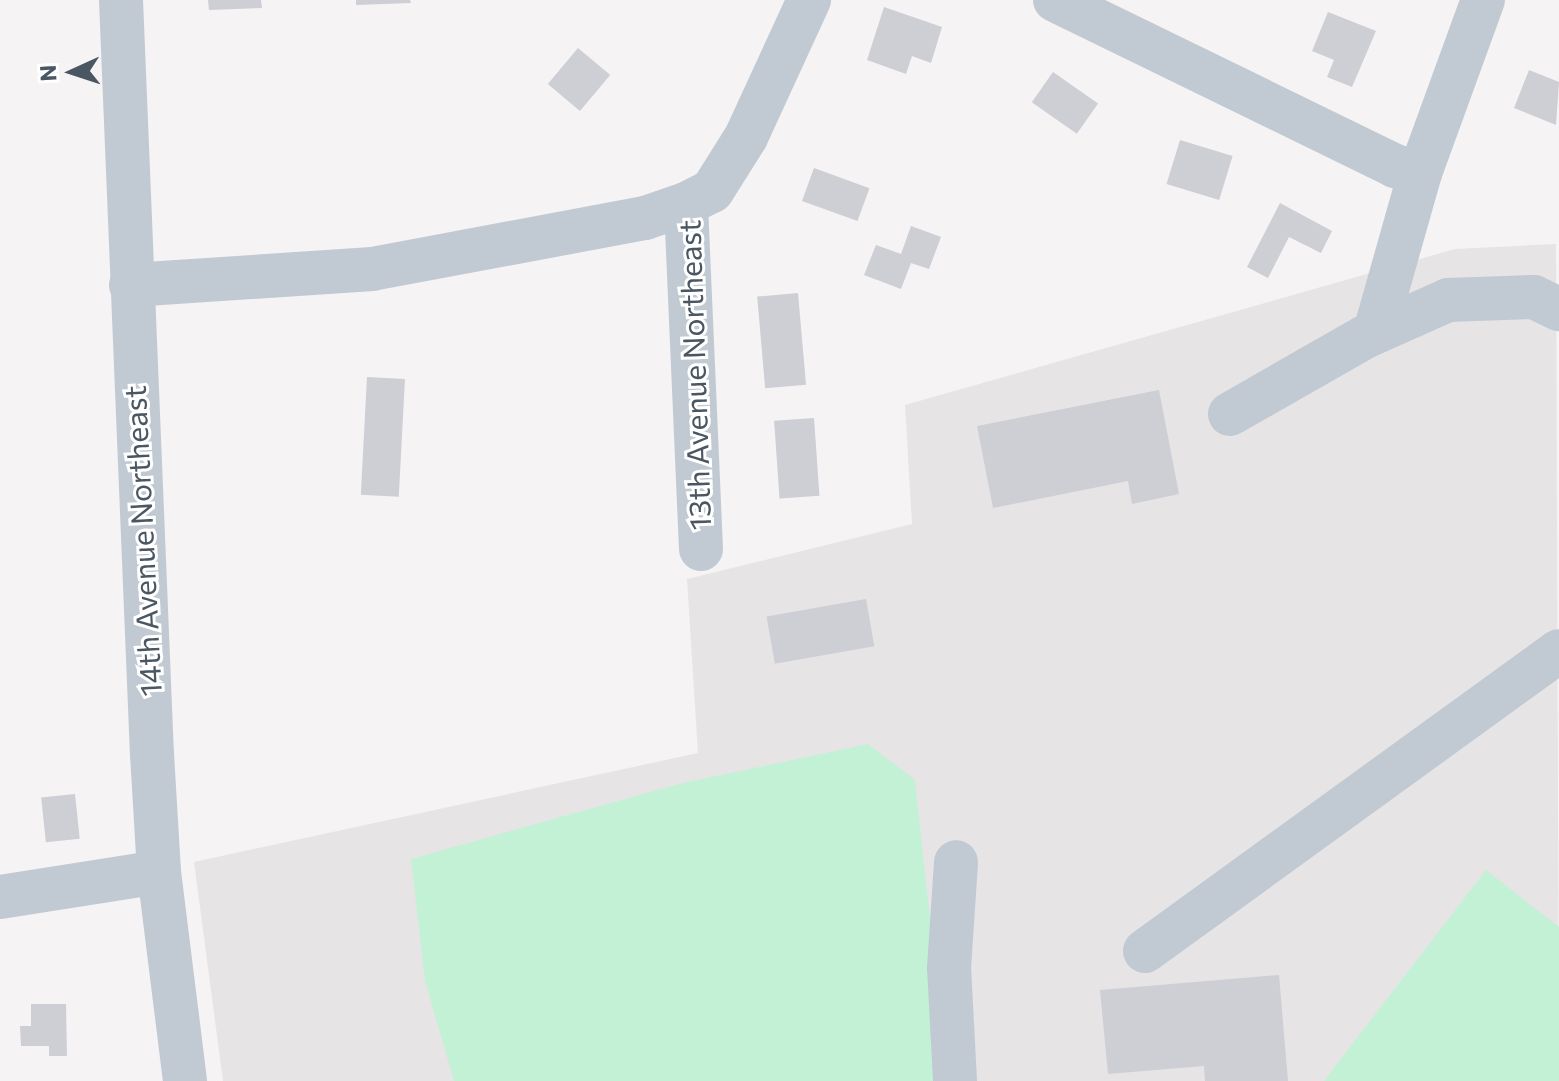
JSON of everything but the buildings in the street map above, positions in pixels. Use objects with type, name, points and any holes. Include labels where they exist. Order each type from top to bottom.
[{"type":"street","name":"14th Avenue Northeast","points":[[121,0],[131,285],[159,872],[185,1081]]},
{"type":"street","name":"13th Avenue Northeast","points":[[701,549],[686,204],[712,191],[746,137],[809,0]]},
{"type":"street","points":[[1055,0],[1415,171]]},
{"type":"street","points":[[1375,332],[1415,171],[1483,0]]},
{"type":"street","points":[[131,285],[372,269],[645,218],[686,204]]},
{"type":"street","points":[[1230,414],[1375,332],[1448,300],[1534,297],[1559,309]]},
{"type":"street","points":[[1145,951],[1559,651]]},
{"type":"street","points":[[955,1081],[949,968],[956,862]]},
{"type":"street","points":[[0,897],[159,872]]},
{"type":"shaded area","points":[[1556,244],[1559,1081],[223,1081],[194,862],[698,753],[687,579],[912,524],[905,405],[1455,249]]},
{"type":"green space","points":[[868,744],[915,780],[940,1012],[939,1081],[454,1081],[425,981],[411,859],[679,784]]},
{"type":"green space","points":[[1486,870],[1559,927],[1559,1081],[1324,1081]]}]
